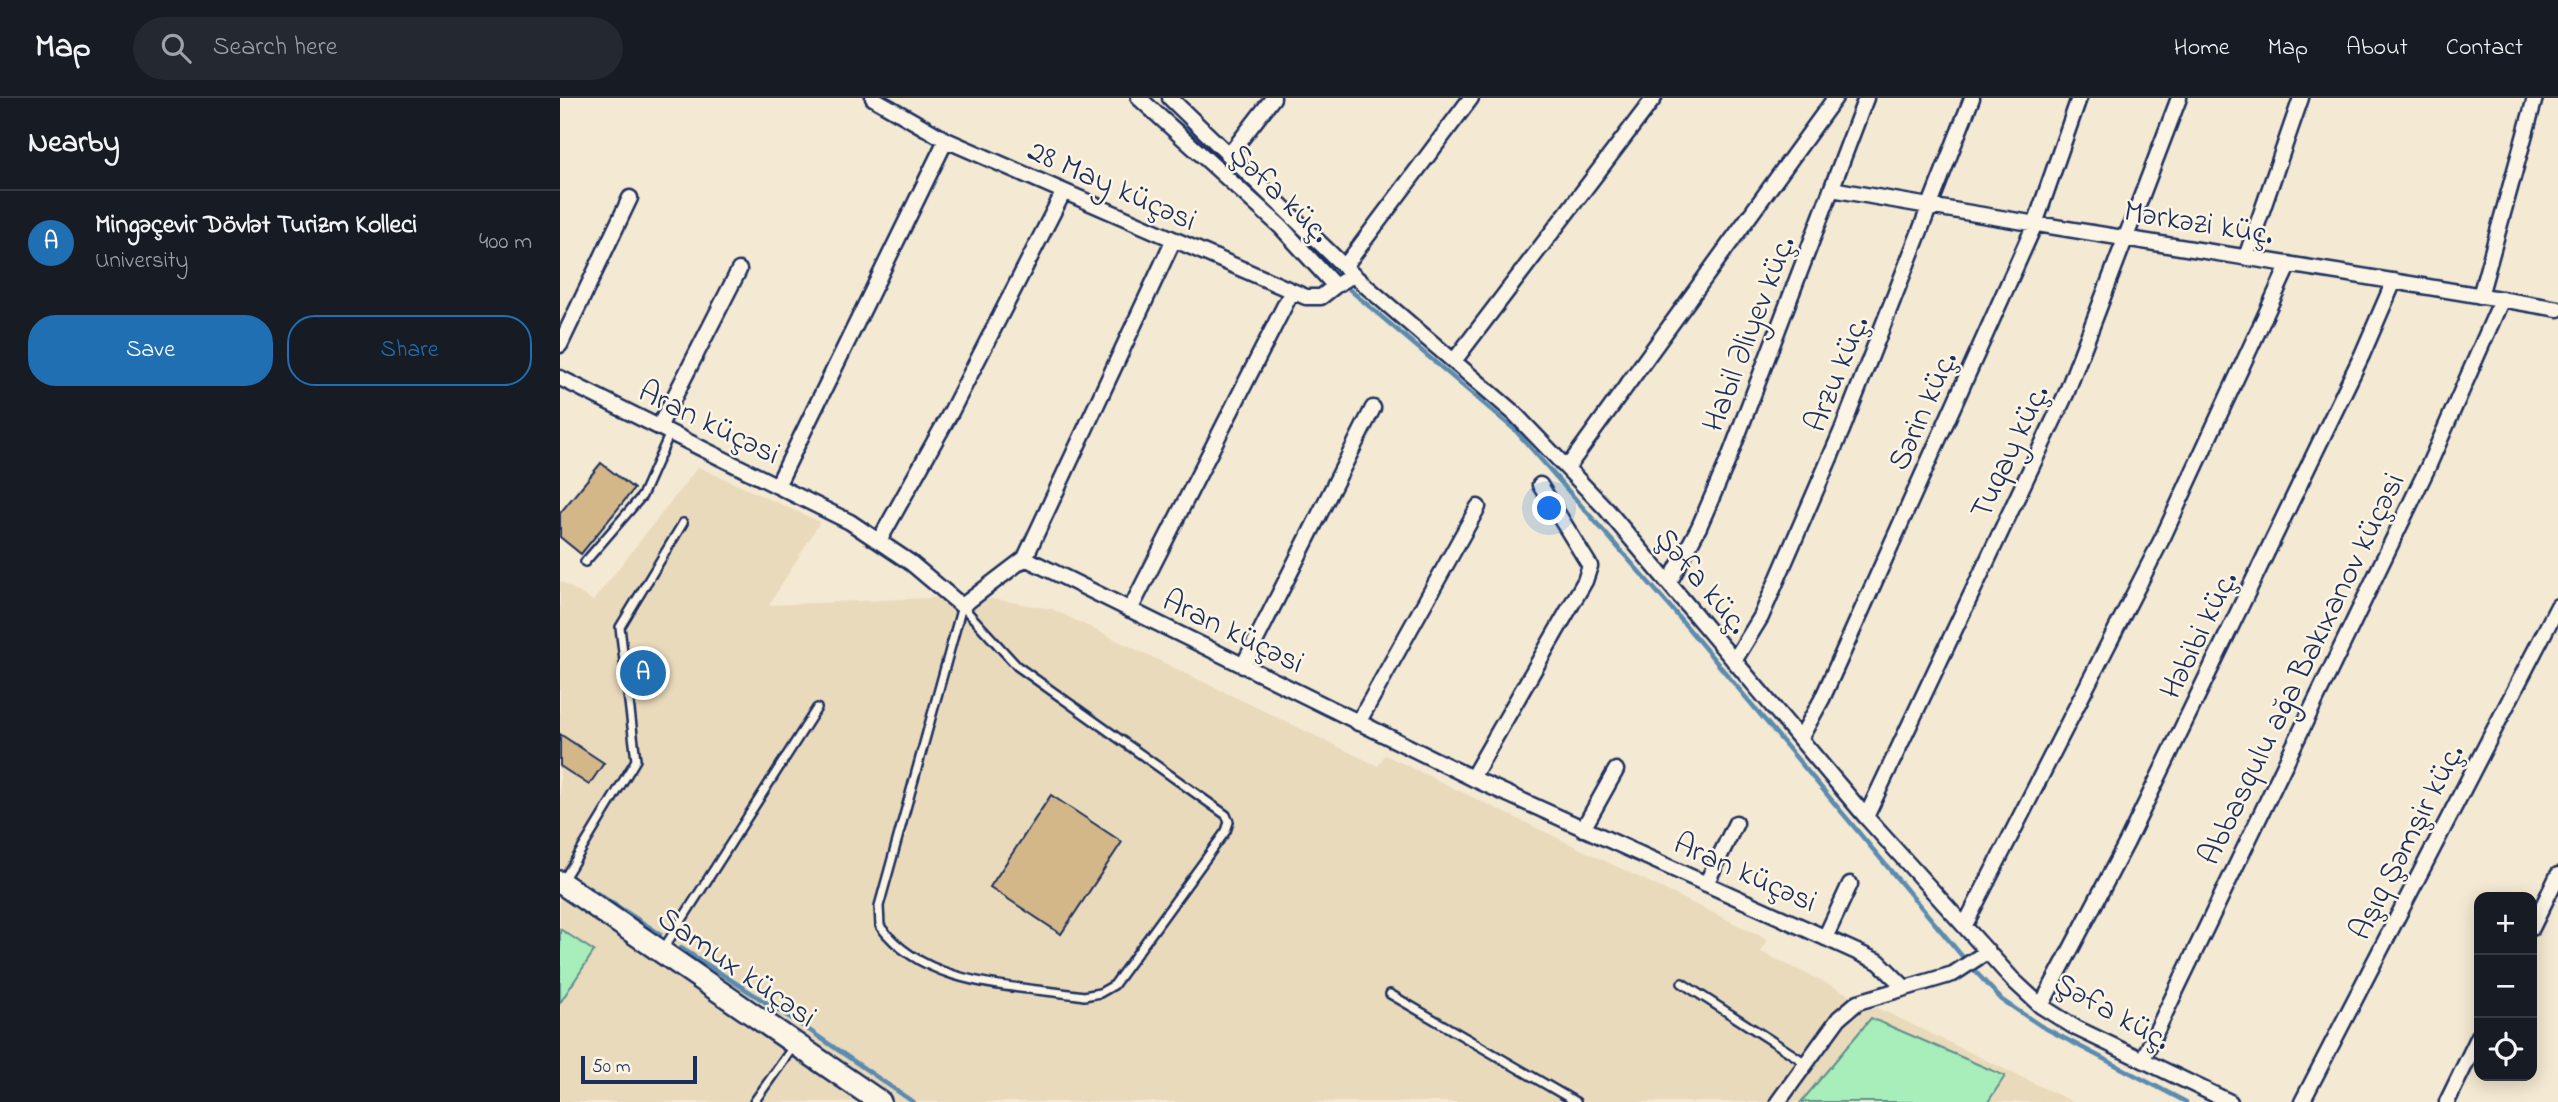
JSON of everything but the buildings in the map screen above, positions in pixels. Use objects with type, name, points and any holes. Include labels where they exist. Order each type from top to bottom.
[{"type":"main road","name":"Samux küçəsi","points":[[561,882],[880,1102]]},
{"type":"street","name":"28 May küçəsi","points":[[873,98],[946,140],[1292,291],[1314,298],[1335,286]]},
{"type":"street","name":"Şəfa küç.","points":[[1139,98],[1281,227],[1335,286],[1349,270],[1514,413],[1567,468],[1669,583],[1866,817],[2013,980],[2041,1006],[2076,1028],[2230,1102]]},
{"type":"street","points":[[1170,98],[1349,270],[1471,98]]},
{"type":"street","points":[[1229,155],[1273,98]]},
{"type":"street","points":[[1454,361],[1654,98]]},
{"type":"street","points":[[1567,468],[1835,98]]},
{"type":"street","name":"Habil Əliyev küç.","points":[[1669,583],[1699,527],[1729,458],[1866,98]]},
{"type":"street","name":"Arzu küç.","points":[[1734,661],[1761,617],[1832,455],[1972,98]]},
{"type":"street","name":"Sərin küç.","points":[[1800,739],[1836,668],[2035,224],[2079,98]]},
{"type":"street","name":"Tuqay küç.","points":[[1866,817],[2066,394],[2179,98]]},
{"type":"street","points":[[2246,257],[2301,98]]},
{"type":"street","points":[[2480,296],[2535,98]]},
{"type":"street","points":[[777,486],[946,140]]},
{"type":"street","name":"Mərkəzi küç.","points":[[1832,189],[2558,309]]},
{"type":"street","points":[[879,541],[951,412],[1063,193]]},
{"type":"street","points":[[560,345],[630,198]]},
{"type":"street","points":[[961,607],[1025,558],[1173,241]]},
{"type":"street","points":[[1965,925],[2163,537],[2289,264]]},
{"type":"street","points":[[664,430],[739,270]]},
{"type":"street","name":"Həbibi küç.","points":[[2041,1006],[2127,842],[2362,355],[2394,281]]},
{"type":"street","points":[[1130,610],[1292,291]]},
{"type":"street","name":"Abbasqulu ağa Bakıxanov küçəsi","points":[[2143,1059],[2427,467],[2502,299]]},
{"type":"street","name":"Aran küçəsi","points":[[560,378],[850,522],[879,541],[961,607]]},
{"type":"street","points":[[1243,666],[1373,408]]},
{"type":"street","points":[[1472,778],[1585,581],[1590,566],[1540,485]]},
{"type":"street","points":[[1358,723],[1478,507]]},
{"type":"street","name":"Aran küçəsi","points":[[1025,558],[1472,778],[1879,962],[1905,988]]},
{"type":"street","name":"Aşıq Şəmşir küç.","points":[[2302,1102],[2558,606]]},
{"type":"street","points":[[1583,829],[1616,770]]},
{"type":"street","points":[[1706,884],[1736,823]]},
{"type":"street","points":[[2537,918],[2558,875]]},
{"type":"street","points":[[1825,938],[1850,884]]},
{"type":"street","points":[[1778,1102],[1839,1018],[1858,1002],[1953,974],[1988,951]]},
{"type":"street","points":[[2447,1102],[2474,1046]]},
{"type":"lane","points":[[585,562],[642,496],[664,430]]},
{"type":"lane","points":[[561,882],[636,760],[637,749],[620,626],[683,523]]},
{"type":"lane","points":[[961,607],[1017,666],[1226,815],[1229,822],[1226,831],[1114,985],[1100,993],[1084,996],[950,975],[915,960],[880,926],[878,906],[961,607]]},
{"type":"lane","points":[[662,952],[817,708]]},
{"type":"lane","points":[[1682,983],[1807,1063]]},
{"type":"lane","points":[[1390,994],[1576,1102]]},
{"type":"lane","points":[[754,1102],[795,1043]]},
{"type":"shaded area","points":[[698,467],[820,522],[769,605],[975,596],[1052,609],[1378,766],[1385,755],[1767,939],[1761,952],[2073,1102],[560,1102],[560,581],[593,601]]},
{"type":"green space","points":[[560,929],[594,951],[560,1003]]},
{"type":"green space","points":[[1871,1018],[2005,1076],[1988,1102],[1801,1102]]},
{"type":"waterway","points":[[1150,98],[1159,107]]},
{"type":"waterway","points":[[1174,120],[1208,147],[1338,273]]},
{"type":"waterway","points":[[1350,290],[1515,430],[1672,609],[1962,956]]},
{"type":"waterway","points":[[575,879],[660,934]]},
{"type":"waterway","points":[[681,948],[809,1030],[913,1102]]},
{"type":"waterway","points":[[1974,970],[2002,1000],[2041,1026],[2186,1102]]},
{"type":"place","name":"Mingəçevir Dövlət Turizm Kolleci","points":[[643,673]]}]
